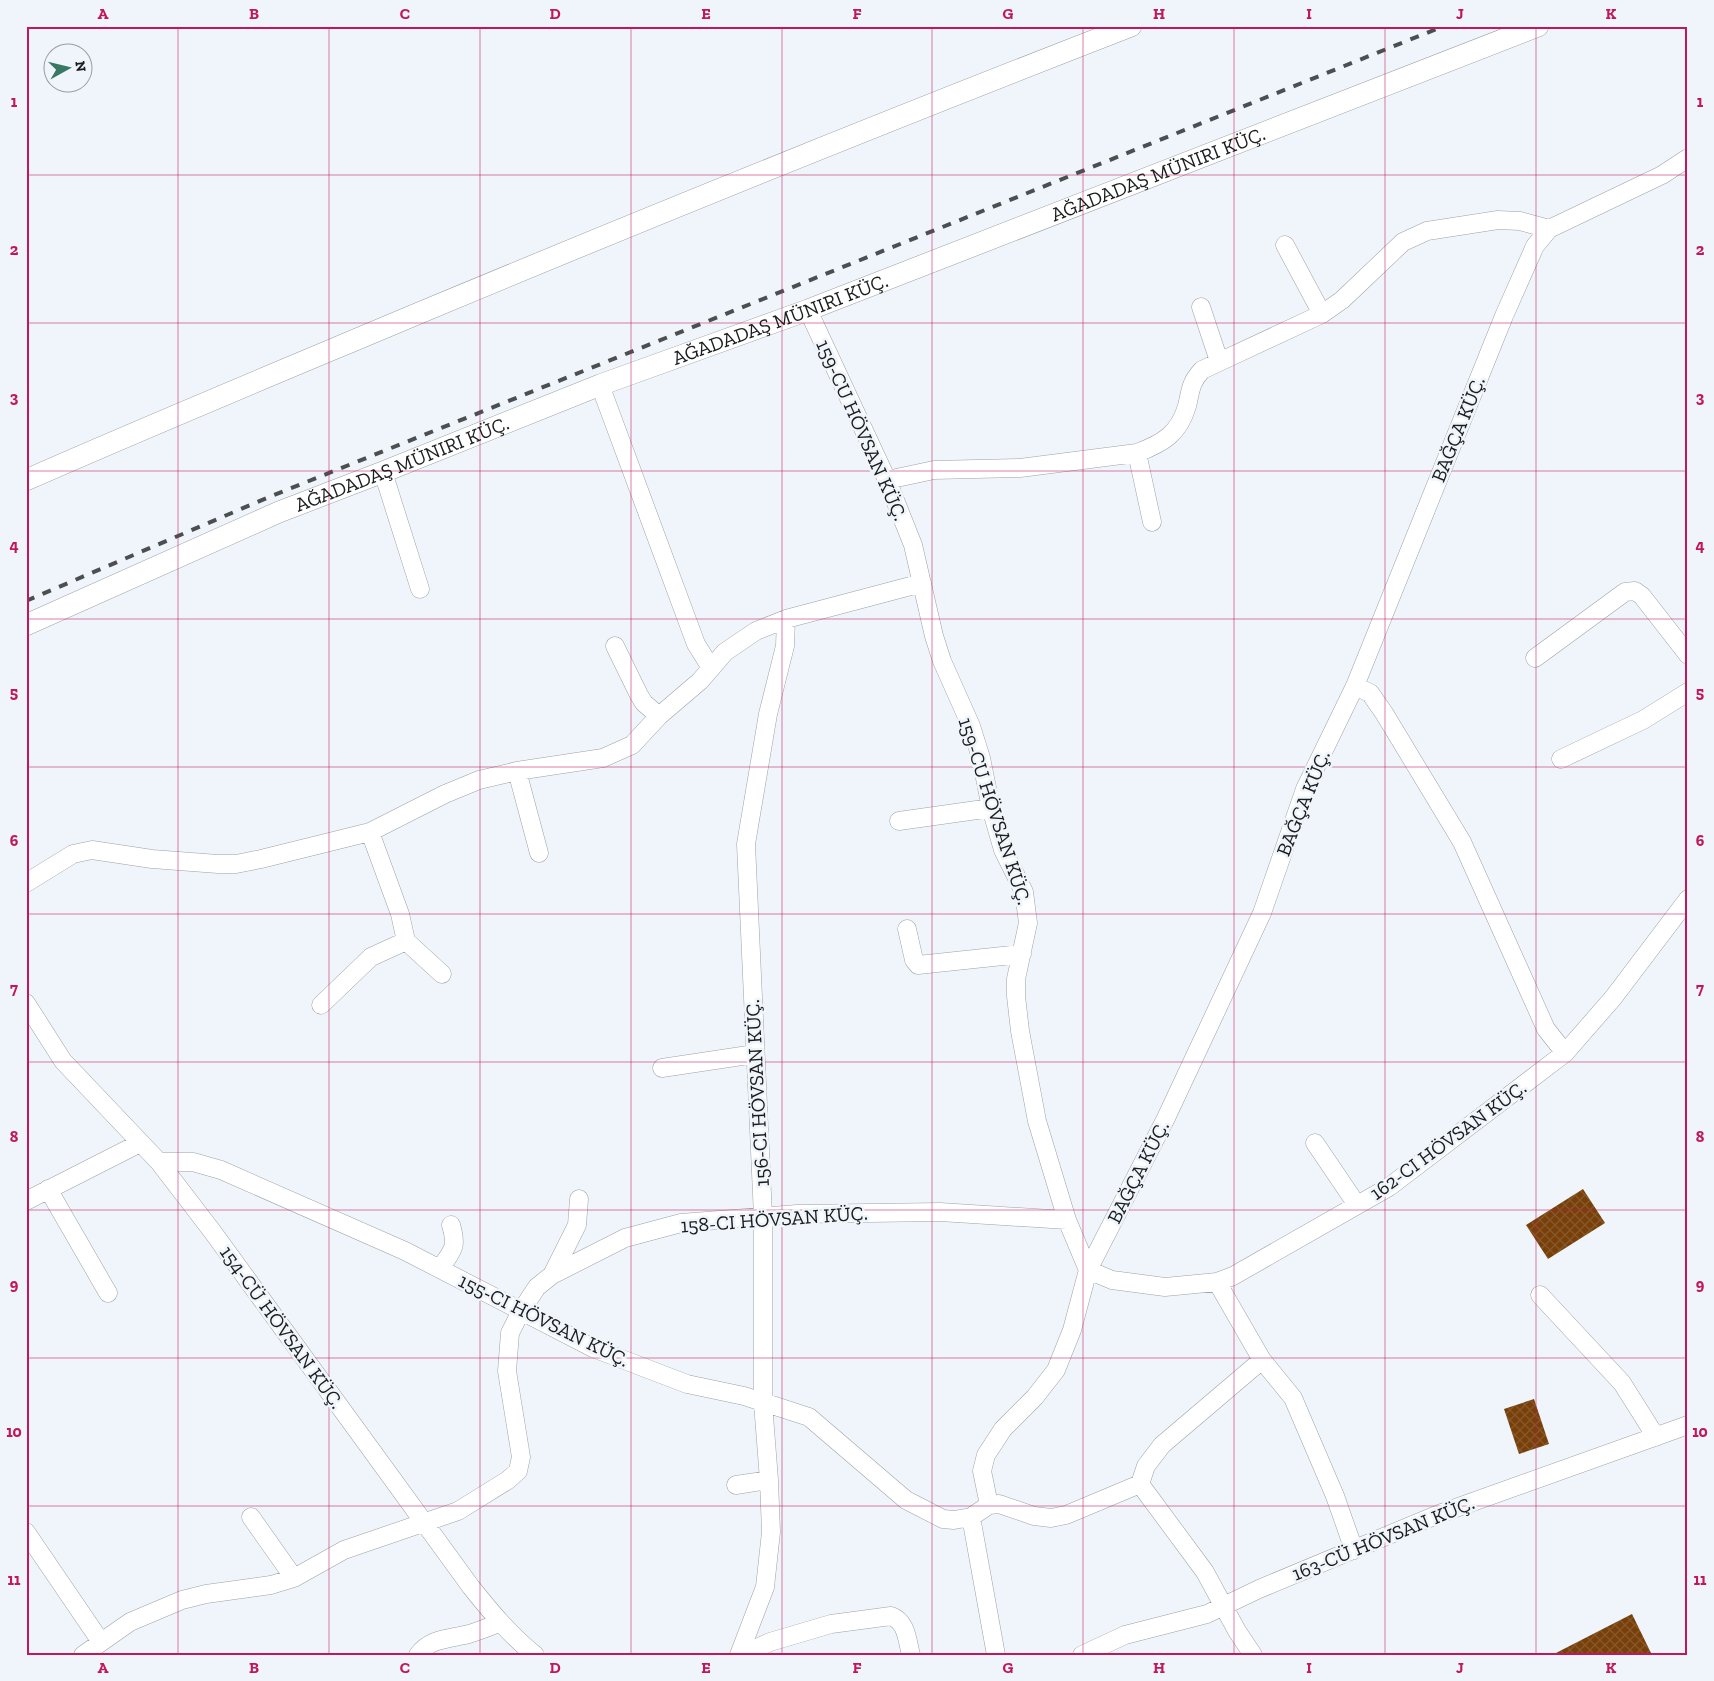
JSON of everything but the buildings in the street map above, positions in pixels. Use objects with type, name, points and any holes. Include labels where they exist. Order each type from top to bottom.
[{"type":"street","points":[[26,480],[559,255],[1131,26]]},
{"type":"street","name":"AĞADADAŞ MÜNIRI KÜÇ.","points":[[26,625],[279,512],[600,385],[808,310],[1538,26]]},
{"type":"street","name":"BAĞÇA KÜÇ.","points":[[989,1505],[982,1471],[986,1455],[1003,1429],[1035,1397],[1056,1370],[1072,1330],[1088,1270],[1166,1118],[1262,913],[1305,789],[1355,686],[1504,316],[1536,246],[1549,229],[1662,175],[1688,158]]},
{"type":"street","points":[[887,480],[934,470],[1020,468],[1137,453],[1151,448],[1169,437],[1181,423],[1193,380],[1202,370],[1322,314],[1342,300],[1403,242],[1427,231],[1498,220],[1520,221],[1549,229]]},
{"type":"street","points":[[1285,245],[1322,314]]},
{"type":"street","points":[[1201,307],[1219,361]]},
{"type":"street","name":"159-CU HÖVSAN KÜÇ.","points":[[808,310],[887,480],[913,545],[934,636],[942,661],[970,726],[981,758],[990,808],[1003,850],[1024,892],[1028,923],[1016,980],[1020,1031],[1037,1121],[1066,1220],[1088,1270]]},
{"type":"street","points":[[600,385],[696,644],[711,668]]},
{"type":"street","points":[[1137,453],[1152,522]]},
{"type":"street","points":[[383,472],[420,589]]},
{"type":"street","points":[[26,883],[73,854],[92,850],[152,859],[236,864],[261,859],[370,832],[446,794],[479,780],[517,771],[603,758],[632,745],[659,716],[700,682],[725,652],[756,631],[786,619],[922,582]]},
{"type":"street","points":[[1535,658],[1625,592],[1634,591],[1642,596],[1688,655]]},
{"type":"street","points":[[740,1655],[765,1587],[771,1532],[763,1403],[763,1216],[746,844],[768,714],[785,646],[786,619]]},
{"type":"street","points":[[616,646],[639,695],[644,703],[659,716]]},
{"type":"street","points":[[1355,686],[1370,693],[1380,706],[1462,842],[1546,1029],[1565,1053]]},
{"type":"street","points":[[1561,759],[1642,720],[1688,692]]},
{"type":"street","points":[[517,771],[539,853]]},
{"type":"street","points":[[899,822],[990,808]]},
{"type":"street","points":[[370,832],[400,914],[406,941],[442,974]]},
{"type":"street","name":"162-CI HÖVSAN KÜÇ.","points":[[1088,1270],[1112,1280],[1165,1287],[1217,1282],[1233,1276],[1389,1188],[1565,1053],[1613,998],[1688,899]]},
{"type":"street","points":[[907,929],[914,960],[918,965],[1022,954]]},
{"type":"street","points":[[321,1005],[371,957],[406,941]]},
{"type":"street","name":"154-CÜ HÖVSAN KÜÇ.","points":[[26,1002],[63,1061],[159,1162],[212,1231],[499,1622],[515,1639],[535,1655]]},
{"type":"street","points":[[662,1068],[755,1054]]},
{"type":"street","points":[[26,1201],[140,1143]]},
{"type":"street","points":[[1316,1143],[1357,1205]]},
{"type":"street","name":"155-CI HÖVSAN KÜÇ.","points":[[159,1162],[193,1162],[220,1170],[405,1251],[593,1348],[687,1384],[744,1396],[809,1418],[906,1500],[943,1519],[954,1520],[971,1516],[989,1505]]},
{"type":"street","points":[[48,1189],[108,1293]]},
{"type":"street","points":[[552,1275],[577,1225],[579,1199]]},
{"type":"street","name":"158-CI HÖVSAN KÜÇ.","points":[[83,1655],[130,1622],[182,1600],[206,1594],[271,1585],[294,1578],[344,1550],[458,1511],[508,1480],[518,1471],[521,1457],[507,1370],[510,1333],[521,1311],[537,1288],[552,1275],[625,1238],[681,1223],[797,1214],[940,1212],[1066,1220]]},
{"type":"street","points":[[440,1269],[455,1245],[451,1225]]},
{"type":"street","points":[[1217,1282],[1262,1360],[1293,1398],[1335,1496],[1354,1550]]},
{"type":"street","points":[[1540,1296],[1622,1383],[1656,1436]]},
{"type":"street","points":[[989,1505],[999,1504],[1034,1516],[1051,1518],[1066,1515],[1140,1484],[1146,1466],[1162,1445],[1262,1360]]},
{"type":"street","name":"163-CÜ HÖVSAN KÜÇ.","points":[[1082,1655],[1124,1635],[1182,1622],[1207,1614],[1259,1589],[1438,1514],[1688,1425]]},
{"type":"street","points":[[736,1485],[769,1480]]},
{"type":"street","points":[[1140,1484],[1205,1572],[1237,1631],[1253,1655]]},
{"type":"street","points":[[971,1516],[996,1655]]},
{"type":"street","points":[[252,1517],[294,1578]]},
{"type":"street","points":[[26,1532],[101,1642]]},
{"type":"street","points":[[740,1655],[770,1642],[831,1624],[891,1616],[899,1619],[904,1626],[911,1655]]},
{"type":"street","points":[[418,1655],[423,1647],[433,1641],[470,1634],[499,1622]]},
{"type":"railway","points":[[26,601],[269,497],[1444,26]]}]
